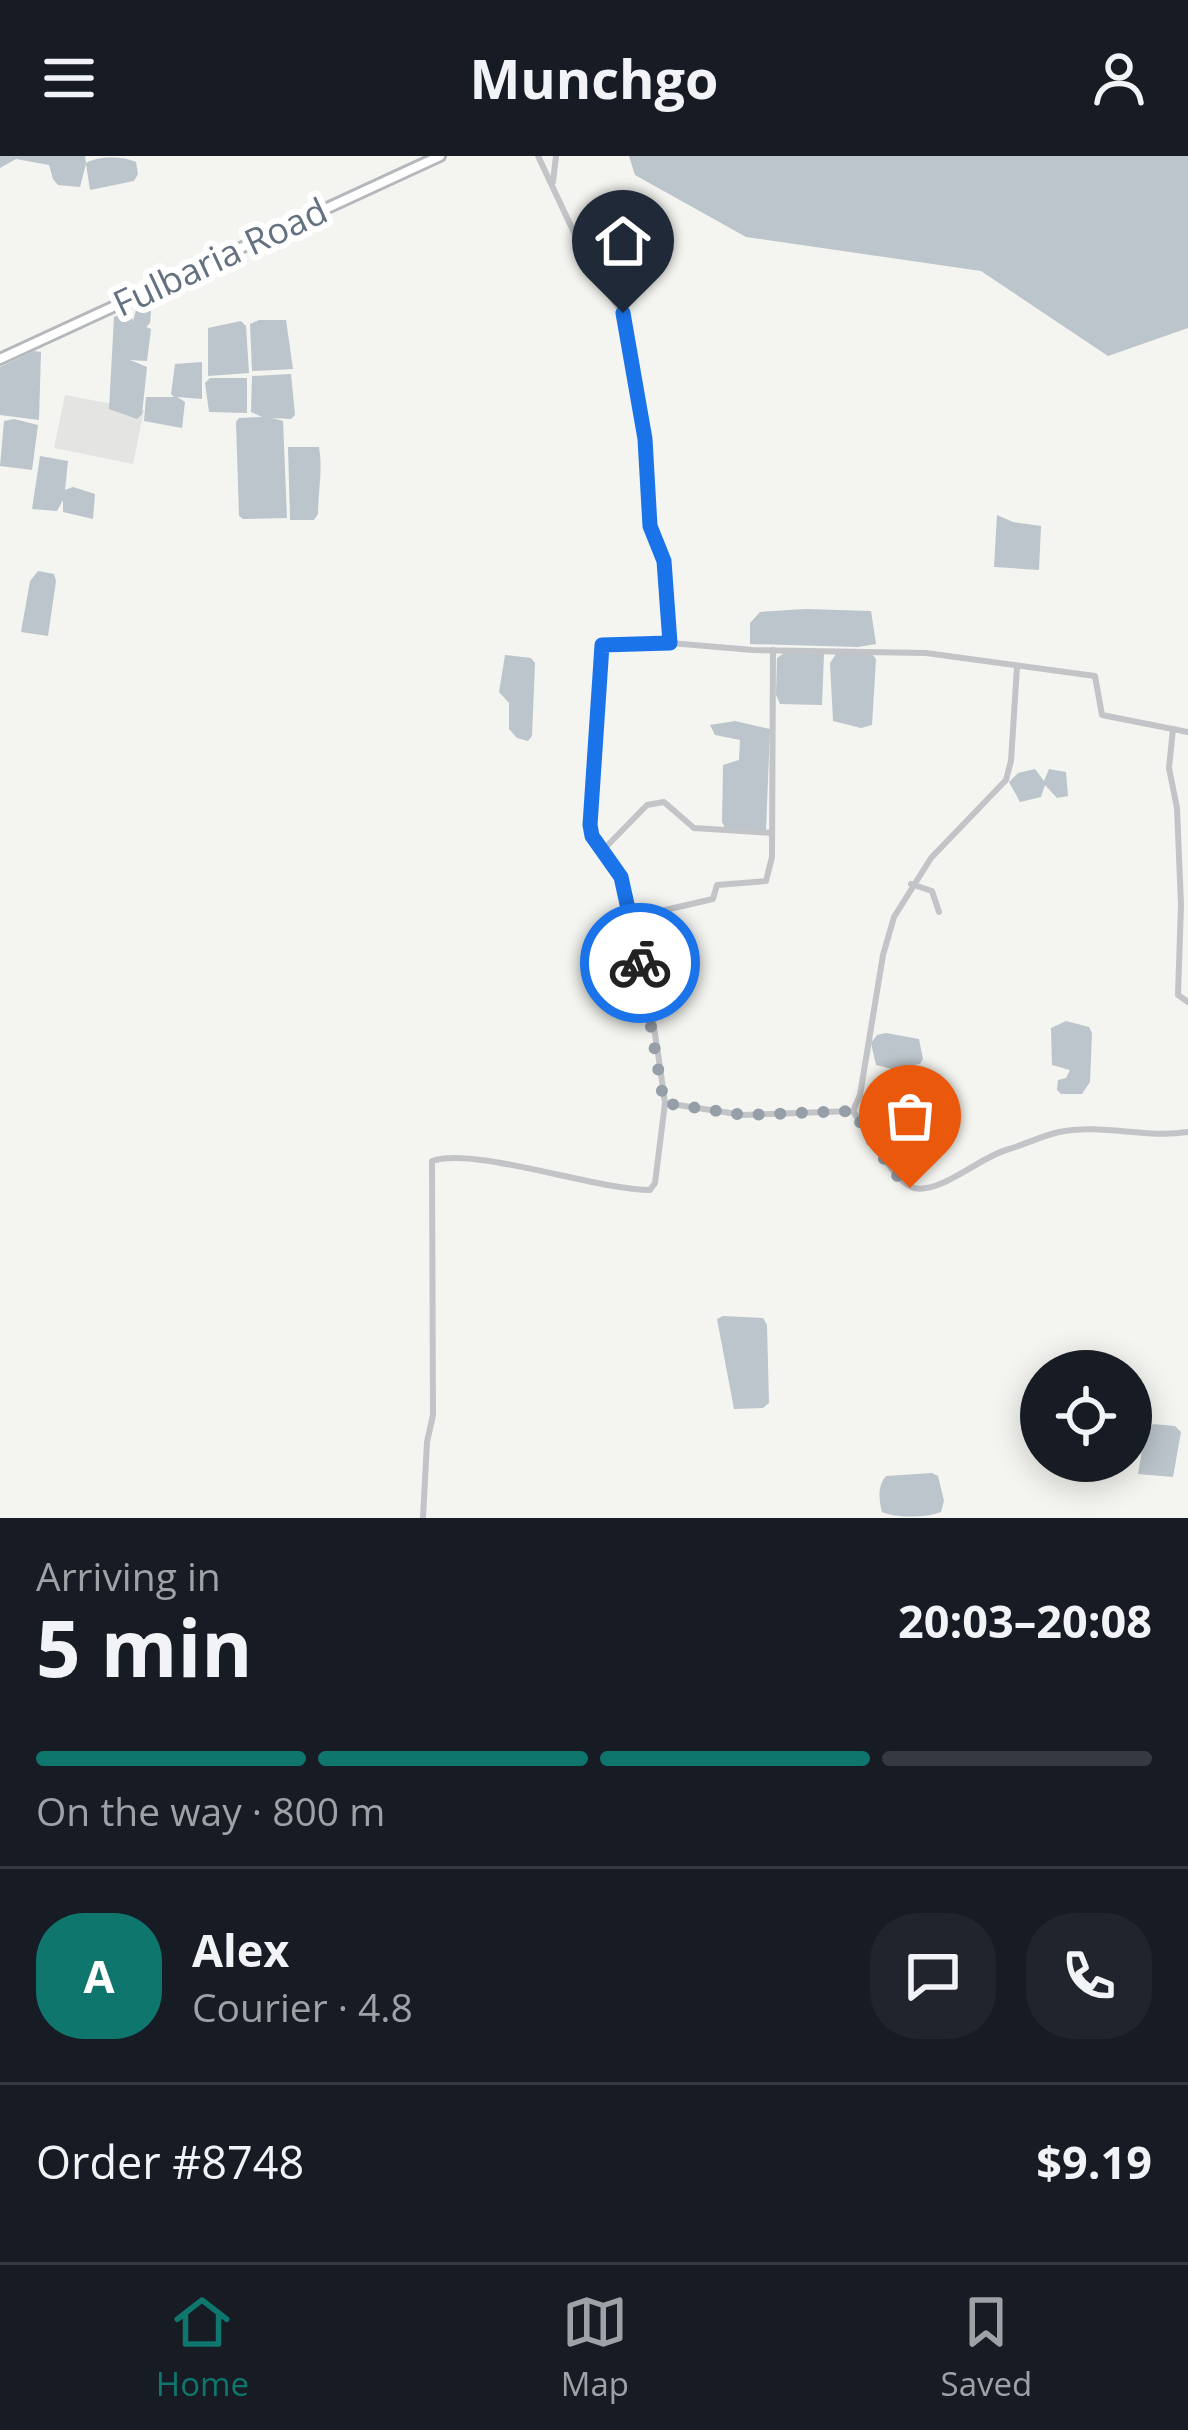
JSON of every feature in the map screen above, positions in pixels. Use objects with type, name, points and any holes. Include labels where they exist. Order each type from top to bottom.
[{"type":"main road","name":"Fulbaria Road","points":[[0,358],[440,156]]},
{"type":"street","points":[[538,156],[594,275],[623,313],[645,439],[650,526],[664,561],[670,643]]},
{"type":"street","points":[[553,186],[556,156]]},
{"type":"street","points":[[423,1518],[433,1415],[432,1161],[450,1157],[650,1190],[655,1183],[664,1103],[643,974],[621,877],[590,825],[602,645],[907,652],[1095,676],[1102,716],[1188,733]]},
{"type":"street","points":[[643,974],[675,968],[665,910],[713,899],[717,885],[766,881],[772,833],[773,650]]},
{"type":"street","points":[[853,1111],[894,917],[911,884],[945,842],[1006,781],[1017,667]]},
{"type":"street","points":[[1173,729],[1169,769],[1177,808],[1181,905],[1178,994],[1188,1002]]},
{"type":"street","points":[[602,851],[646,805],[664,802],[694,828],[772,833]]},
{"type":"street","points":[[911,884],[932,891],[939,912]]},
{"type":"street","points":[[664,1103],[743,1115],[853,1111]]},
{"type":"street","points":[[853,1111],[895,1178],[910,1188],[930,1190],[1001,1151],[1060,1132],[1117,1130],[1166,1136],[1188,1132]]},
{"type":"shaded area","points":[[0,156],[85,156],[86,163],[124,159],[136,162],[138,174],[134,181],[90,190],[86,164],[80,187],[58,185],[49,165],[16,159],[0,168]]},
{"type":"shaded area","points":[[629,156],[1188,156],[1188,328],[1108,356],[981,271],[746,237],[635,175]]},
{"type":"shaded area","points":[[152,299],[146,327],[151,329],[147,361],[130,360],[147,367],[142,414],[137,419],[109,409],[114,317],[130,310],[133,321],[137,306]]},
{"type":"shaded area","points":[[286,320],[293,369],[252,371],[250,324]]},
{"type":"shaded area","points":[[241,321],[246,326],[249,373],[208,376],[208,328]]},
{"type":"shaded area","points":[[41,352],[39,420],[0,415],[0,367]]},
{"type":"shaded area","points":[[202,362],[202,399],[177,397],[185,402],[182,428],[144,421],[146,397],[174,397],[175,364]]},
{"type":"shaded area","points":[[291,374],[295,415],[272,418],[283,421],[287,518],[243,519],[239,516],[236,422],[262,417],[251,412],[252,376]]},
{"type":"shaded area","points":[[210,378],[247,378],[247,413],[209,412],[205,383]]},
{"type":"shaded area","points":[[65,395],[144,410],[133,464],[54,448]]},
{"type":"shaded area","points":[[4,421],[38,425],[32,470],[0,466]]},
{"type":"shaded area","points":[[288,447],[319,447],[314,520],[290,520]]},
{"type":"shaded area","points":[[40,456],[68,461],[65,490],[73,487],[95,494],[93,519],[63,512],[63,500],[57,511],[32,509]]},
{"type":"shaded area","points":[[997,515],[1041,526],[1039,570],[994,567]]},
{"type":"shaded area","points":[[38,571],[54,574],[56,581],[48,636],[21,632],[30,581]]},
{"type":"shaded area","points":[[871,611],[876,644],[750,644],[750,623],[760,612]]},
{"type":"shaded area","points":[[784,653],[824,654],[822,705],[780,704],[777,658]]},
{"type":"shaded area","points":[[836,654],[872,654],[876,659],[872,725],[861,728],[833,721],[830,663]]},
{"type":"shaded area","points":[[505,655],[531,658],[535,663],[528,741],[509,729],[509,703],[499,692]]},
{"type":"shaded area","points":[[735,721],[770,729],[766,831],[725,828],[722,822],[723,765],[739,760],[740,740],[715,735],[710,725]]},
{"type":"shaded area","points":[[1035,769],[1044,781],[1049,769],[1066,772],[1068,796],[1057,798],[1045,785],[1041,797],[1020,802],[1009,782],[1018,773]]},
{"type":"shaded area","points":[[1066,1021],[1089,1027],[1092,1033],[1090,1082],[1082,1094],[1057,1090],[1058,1080],[1070,1070],[1052,1065],[1051,1028]]},
{"type":"shaded area","points":[[886,1033],[919,1039],[920,1064],[892,1069],[876,1065],[871,1043]]},
{"type":"shaded area","points":[[763,1318],[767,1325],[769,1403],[763,1408],[734,1409],[717,1319]]},
{"type":"shaded area","points":[[1152,1425],[1175,1426],[1181,1432],[1173,1477],[1152,1475]]},
{"type":"shaded area","points":[[886,1476],[938,1476],[944,1501],[941,1512],[911,1516],[882,1512],[880,1489]]},
{"type":"way so far","points":[[640,963],[664,1103],[743,1115],[853,1111],[895,1178],[910,1188]]},
{"type":"route","points":[[623,313],[645,439],[650,526],[664,561],[670,643],[602,645],[590,825],[592,836],[621,877],[640,963]]}]
